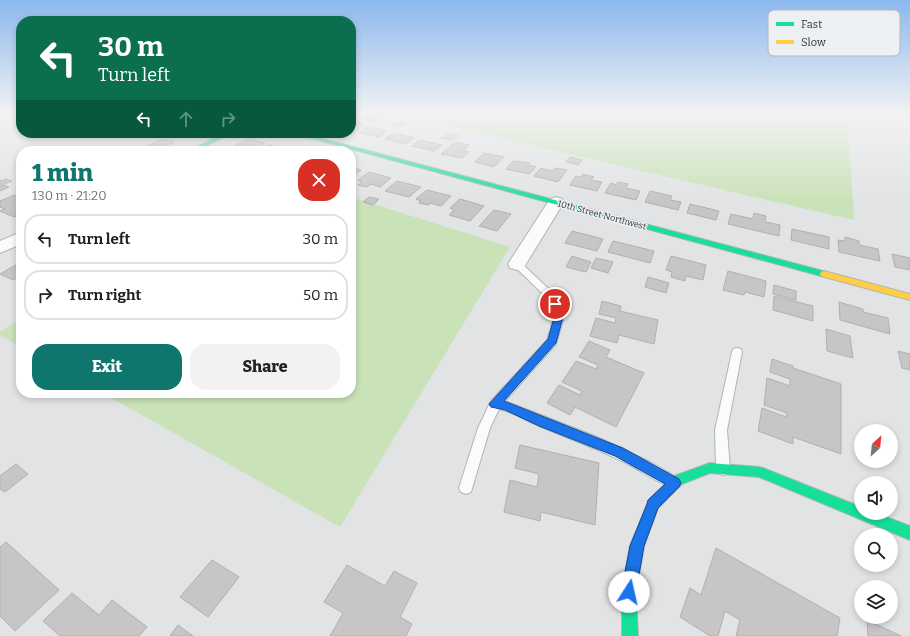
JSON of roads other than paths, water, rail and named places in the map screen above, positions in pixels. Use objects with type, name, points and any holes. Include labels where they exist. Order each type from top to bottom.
[{"type":"street","name":"10th Street Northwest","points":[[332,143],[344,146]]},
{"type":"street","name":"10th Street Northwest","points":[[356,149],[910,297]]},
{"type":"street","points":[[517,264],[556,202]]},
{"type":"street","points":[[630,636],[629,592],[637,546],[653,504],[678,480],[710,468],[759,472],[910,533]]},
{"type":"lane","points":[[466,488],[484,428],[494,404],[552,340],[560,314],[550,295],[517,264]]},
{"type":"lane","points":[[723,469],[721,430],[737,352]]},
{"type":"lane","points":[[494,404],[507,406],[619,452],[675,483]]}]
